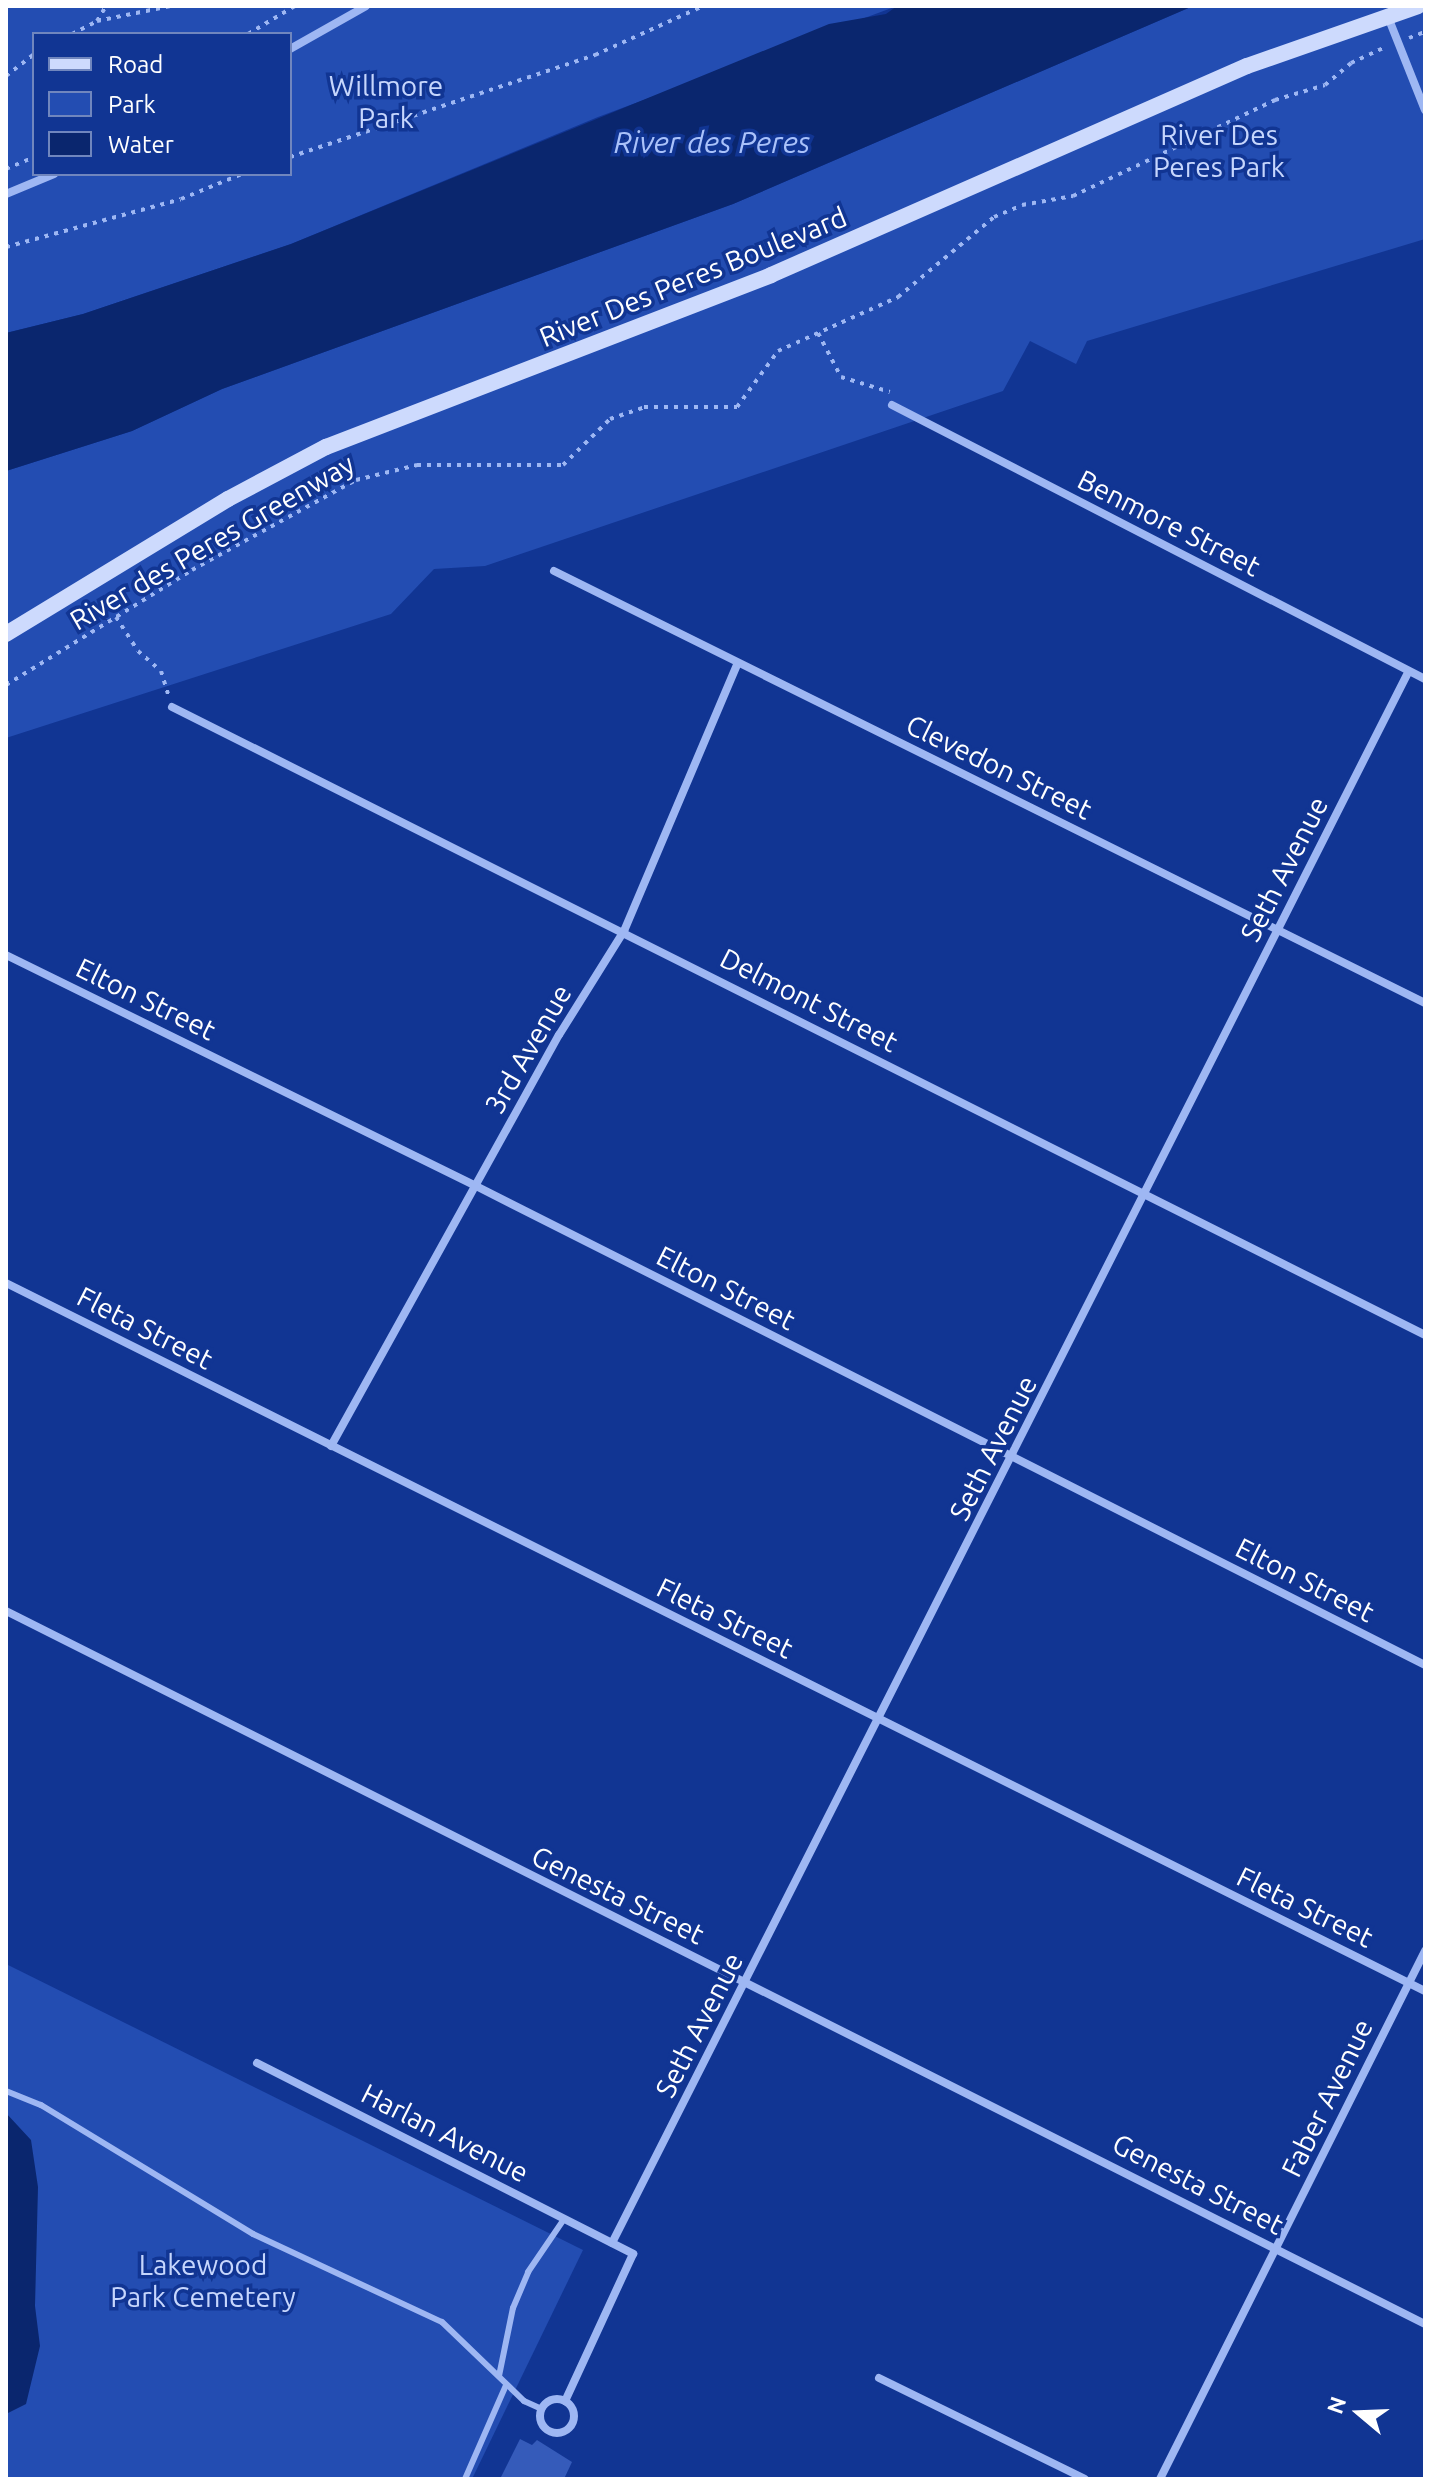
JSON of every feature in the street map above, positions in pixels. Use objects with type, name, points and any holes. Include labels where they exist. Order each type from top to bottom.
[{"type":"main road","name":"River Des Peres Boulevard","points":[[6,634],[228,499],[326,447],[697,305],[1234,71],[1418,6]]},
{"type":"street","points":[[292,48],[366,6]]},
{"type":"street","points":[[1388,17],[1425,110]]},
{"type":"street","points":[[6,194],[49,176]]},
{"type":"street","name":"Benmore Street","points":[[892,405],[1425,679]]},
{"type":"street","name":"Clevedon Street","points":[[554,571],[1425,1003]]},
{"type":"street","name":"3rd Avenue","points":[[331,1446],[559,1035],[624,931],[738,663]]},
{"type":"street","name":"Seth Avenue","points":[[612,2243],[1409,671]]},
{"type":"street","name":"Delmont Street","points":[[172,707],[1425,1335]]},
{"type":"street","name":"Elton Street","points":[[6,955],[476,1186],[1425,1665]]},
{"type":"street","name":"Fleta Street","points":[[6,1283],[1425,1991]]},
{"type":"street","name":"Genesta Street","points":[[6,1611],[1425,2324]]},
{"type":"street","name":"Faber Avenue","points":[[1160,2479],[1425,1951]]},
{"type":"street","name":"Harlan Avenue","points":[[257,2063],[612,2243]]},
{"type":"street","points":[[565,2401],[633,2254],[612,2243]]},
{"type":"street","points":[[879,2378],[1085,2479]]},
{"type":"street","points":[[549,2401],[565,2401],[574,2415],[562,2432],[546,2429],[542,2409],[549,2401]]},
{"type":"lane","points":[[6,2091],[41,2105],[253,2234],[442,2322],[506,2385],[542,2409]]},
{"type":"lane","points":[[499,2376],[513,2308],[528,2272],[564,2219]]},
{"type":"lane","points":[[465,2479],[506,2385]]},
{"type":"path","points":[[97,21],[106,6]]},
{"type":"path","points":[[76,32],[97,21],[170,6]]},
{"type":"path","points":[[251,32],[295,6]]},
{"type":"path","points":[[292,156],[595,55],[703,6]]},
{"type":"path","points":[[1417,35],[1425,32]]},
{"type":"path","name":"River des Peres Greenway","points":[[6,685],[331,491],[368,476],[417,465],[563,465],[610,419],[644,407],[737,407],[778,351],[898,297],[994,217],[1022,205],[1073,196],[1275,100],[1325,85],[1376,50]]},
{"type":"path","points":[[6,76],[32,56]]},
{"type":"path","points":[[6,169],[32,158]]},
{"type":"path","points":[[6,247],[181,199],[237,176]]},
{"type":"path","points":[[818,333],[841,377],[856,385],[882,388],[892,393],[892,405]]},
{"type":"path","points":[[116,617],[138,651],[161,671],[172,707]]},
{"type":"green space","name":"Willmore Park","points":[[6,6],[897,6],[598,117],[291,244],[83,314],[6,333]]},
{"type":"green space","name":"River Des Peres Park","points":[[1193,6],[1425,6],[1425,239],[1087,341],[1076,364],[1030,341],[1003,391],[485,566],[434,569],[391,614],[6,738],[6,471],[132,431],[222,389],[733,204]]},
{"type":"green space","name":"Lakewood Park Cemetery","points":[[6,1964],[583,2250],[472,2479],[6,2479]]},
{"type":"water","name":"River des Peres","points":[[897,6],[1193,6],[733,204],[222,389],[132,431],[6,471],[6,333],[83,314],[291,244],[829,24],[886,14]]},
{"type":"water","points":[[6,2113],[31,2140],[38,2187],[35,2306],[40,2346],[26,2404],[6,2414]]},
{"type":"building","points":[[520,2439],[532,2445],[537,2440],[572,2462],[564,2479],[500,2479]]}]
